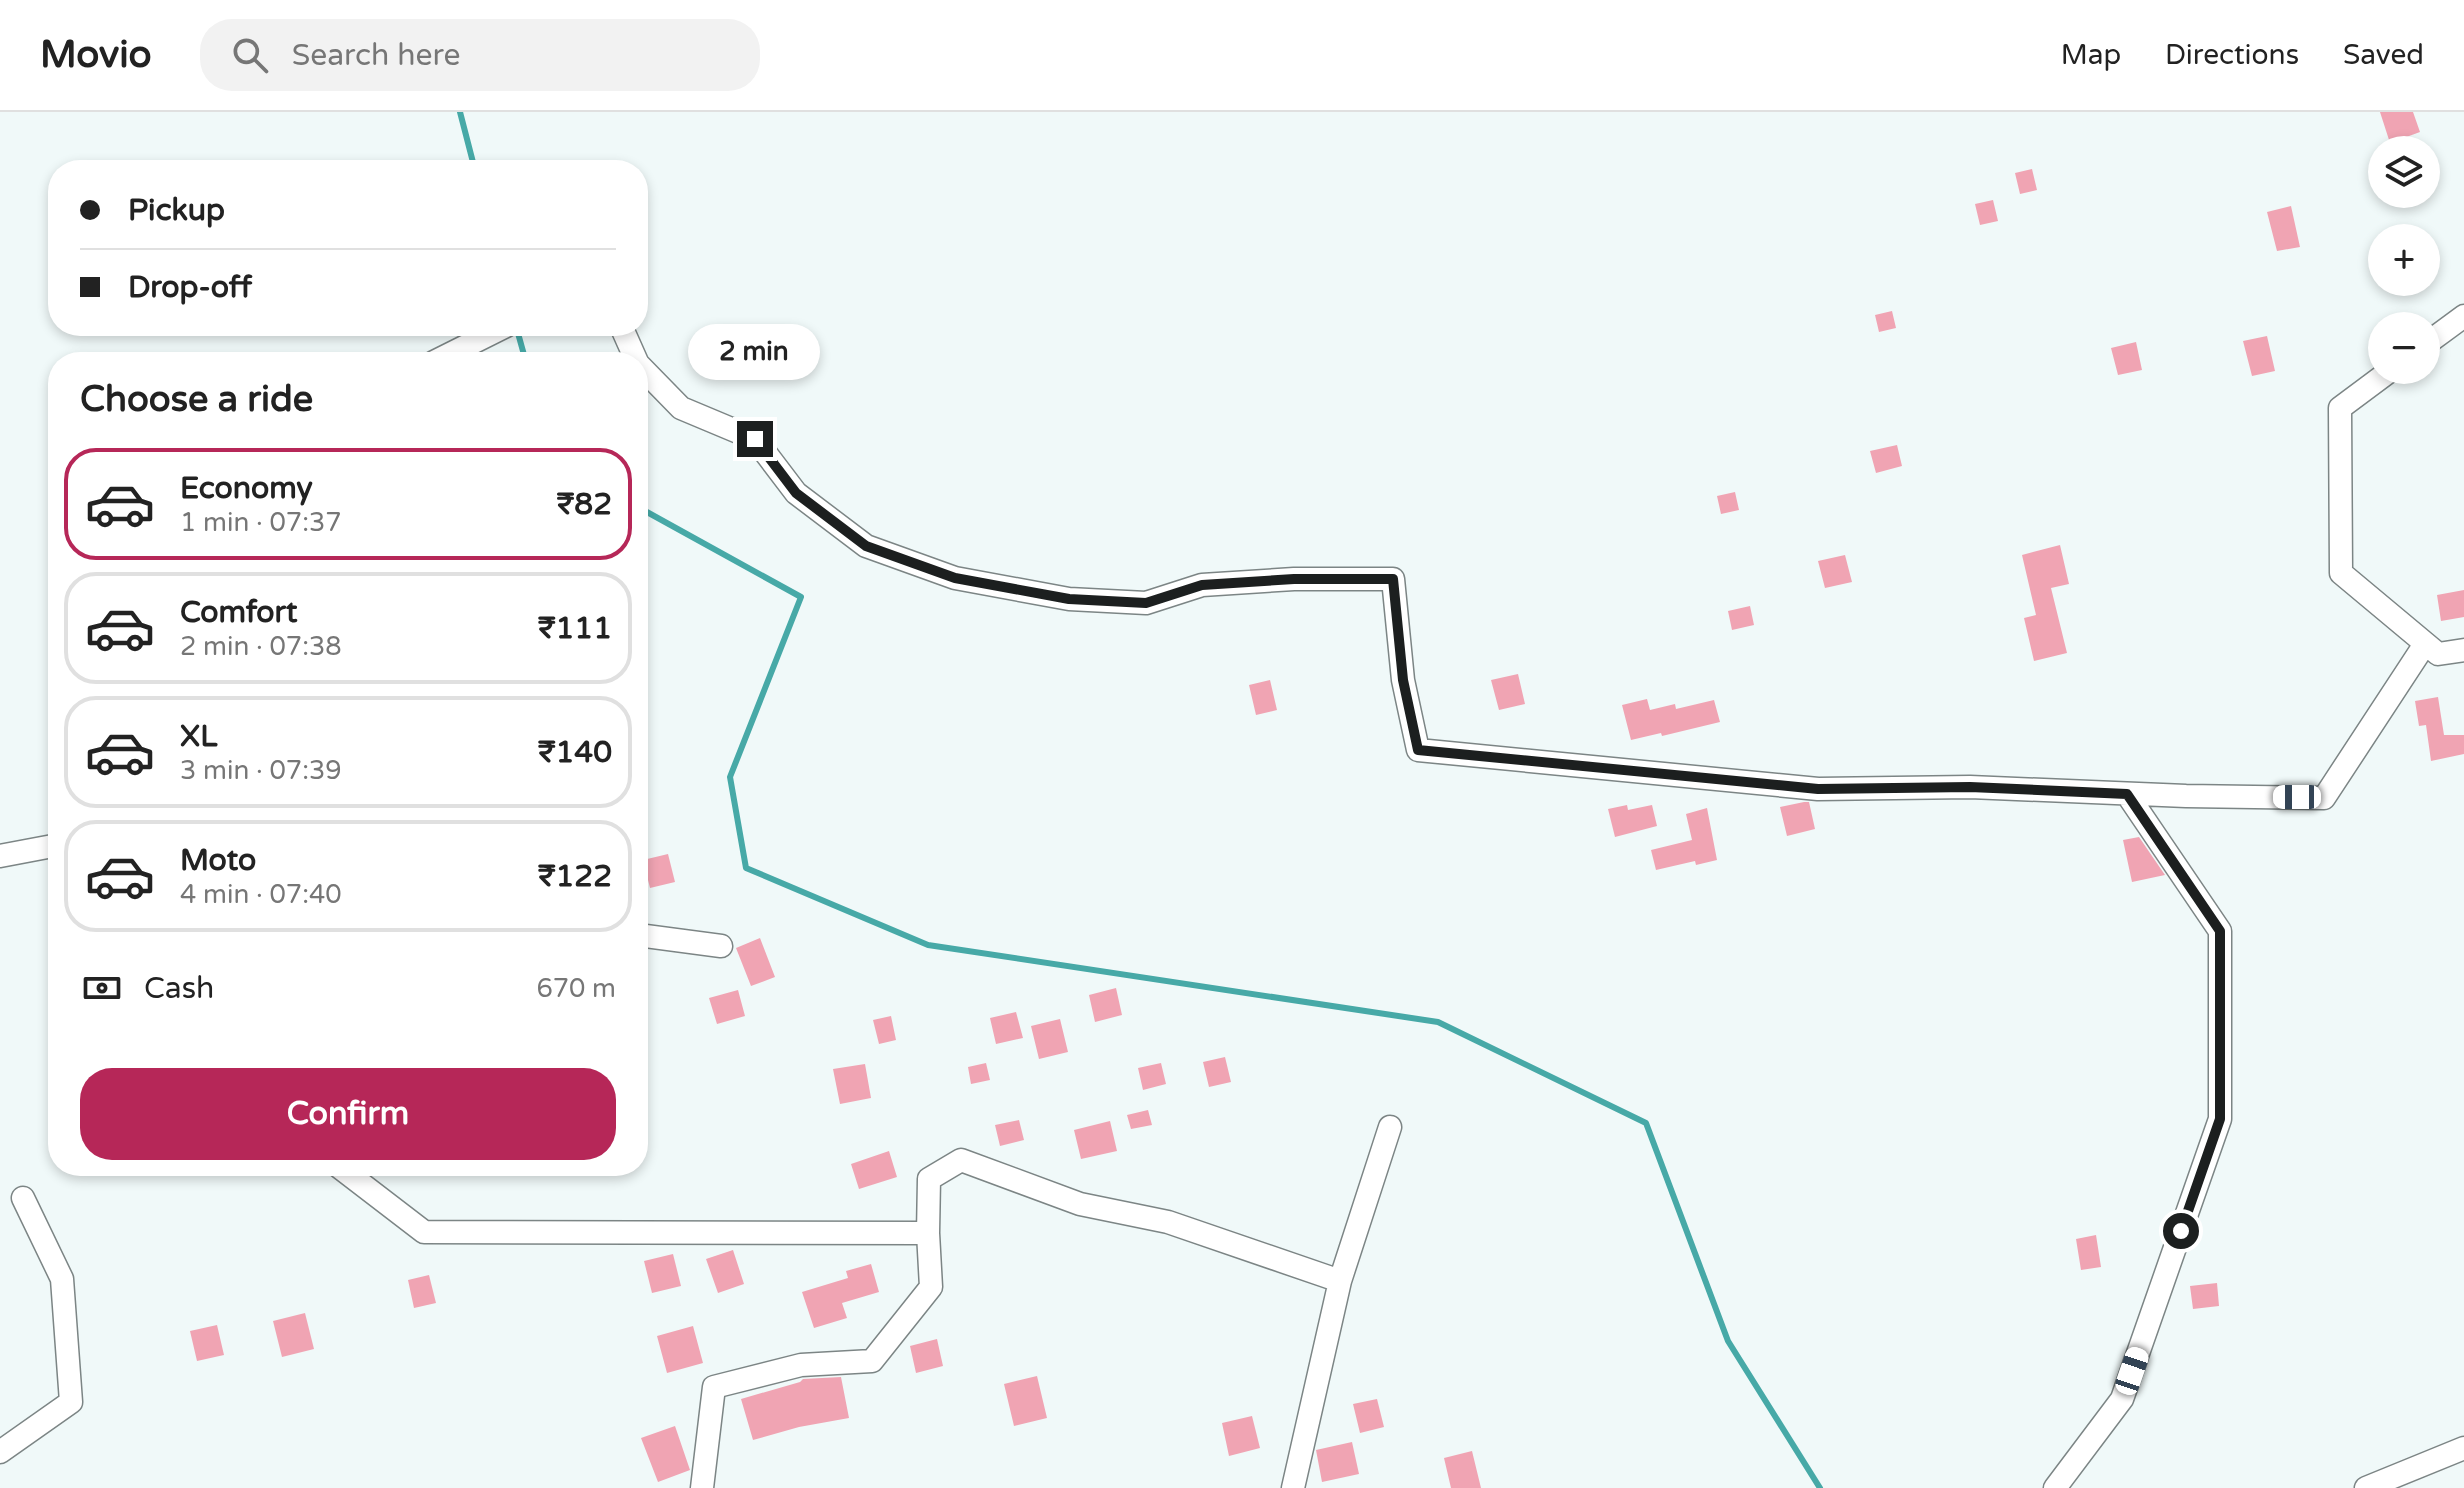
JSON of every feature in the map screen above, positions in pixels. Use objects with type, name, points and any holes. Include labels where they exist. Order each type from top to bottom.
[{"type":"street","points":[[2440,334],[2464,316]]},
{"type":"street","points":[[454,352],[486,336]]},
{"type":"street","points":[[648,374],[681,408],[755,439],[796,493],[866,546],[955,578],[1069,599],[1146,603],[1202,585],[1294,579],[1393,579],[1403,680],[1418,750],[1818,789],[1970,787],[2324,798],[2425,644]]},
{"type":"street","points":[[2372,384],[2340,408],[2341,573],[2438,654],[2464,650]]},
{"type":"street","points":[[2055,1488],[2122,1399],[2220,1119],[2220,931],[2127,794]]},
{"type":"street","points":[[0,856],[48,847]]},
{"type":"street","points":[[648,936],[721,946]]},
{"type":"street","points":[[1293,1488],[1340,1281],[1390,1127]]},
{"type":"street","points":[[702,1488],[714,1387],[801,1365],[872,1361],[931,1287],[929,1179],[961,1160],[1080,1204],[1168,1222],[1340,1281]]},
{"type":"street","points":[[351,1176],[424,1232],[928,1233]]},
{"type":"street","points":[[0,1452],[71,1402],[62,1279],[23,1198]]},
{"type":"street","points":[[2366,1488],[2464,1448]]},
{"type":"building","points":[[2380,112],[2413,112],[2420,132],[2409,136],[2388,136]]},
{"type":"building","points":[[2032,169],[2037,190],[2020,194],[2015,173]]},
{"type":"building","points":[[1993,200],[1998,221],[1980,225],[1975,204]]},
{"type":"building","points":[[2291,206],[2300,247],[2277,251],[2267,212]]},
{"type":"building","points":[[1892,311],[1896,328],[1879,332],[1875,315]]},
{"type":"building","points":[[2267,336],[2275,371],[2252,376],[2243,341]]},
{"type":"building","points":[[2136,342],[2142,370],[2118,375],[2111,348]]},
{"type":"building","points":[[1897,445],[1902,466],[1876,473],[1870,451]]},
{"type":"building","points":[[1735,492],[1739,510],[1721,514],[1717,496]]},
{"type":"building","points":[[2060,545],[2069,584],[2051,588],[2067,653],[2034,661],[2024,618],[2036,615],[2022,555]]},
{"type":"building","points":[[1845,555],[1852,582],[1825,588],[1818,561]]},
{"type":"building","points":[[2464,590],[2464,617],[2441,621],[2437,595]]},
{"type":"building","points":[[1750,606],[1754,625],[1732,630],[1728,611]]},
{"type":"building","points":[[1518,674],[1525,704],[1499,710],[1491,680]]},
{"type":"building","points":[[1270,680],[1277,710],[1256,715],[1249,685]]},
{"type":"building","points":[[2438,697],[2444,735],[2464,735],[2464,754],[2431,761],[2426,725],[2419,726],[2415,701]]},
{"type":"building","points":[[1647,699],[1650,710],[1675,704],[1676,709],[1714,700],[1720,722],[1631,740],[1622,705]]},
{"type":"building","points":[[1809,802],[1815,829],[1787,836],[1780,807]]},
{"type":"building","points":[[1627,805],[1628,810],[1652,805],[1657,826],[1615,837],[1608,809]]},
{"type":"building","points":[[1707,808],[1717,860],[1696,865],[1695,861],[1656,870],[1651,850],[1692,840],[1686,814]]},
{"type":"building","points":[[2139,837],[2165,875],[2132,882],[2123,840]]},
{"type":"building","points":[[668,854],[675,882],[650,888],[648,859]]},
{"type":"building","points":[[760,938],[775,977],[751,986],[736,948]]},
{"type":"building","points":[[1116,988],[1122,1015],[1095,1022],[1089,995]]},
{"type":"building","points":[[738,990],[745,1016],[717,1024],[709,998]]},
{"type":"building","points":[[1016,1012],[1023,1038],[996,1044],[990,1018]]},
{"type":"building","points":[[891,1016],[896,1040],[879,1044],[873,1020]]},
{"type":"building","points":[[1060,1019],[1068,1052],[1039,1059],[1031,1026]]},
{"type":"building","points":[[1225,1057],[1231,1082],[1209,1087],[1203,1062]]},
{"type":"building","points":[[986,1063],[990,1080],[971,1084],[968,1067]]},
{"type":"building","points":[[1161,1063],[1166,1084],[1143,1090],[1138,1068]]},
{"type":"building","points":[[865,1064],[871,1098],[840,1104],[833,1069]]},
{"type":"building","points":[[1148,1110],[1152,1125],[1131,1129],[1127,1115]]},
{"type":"building","points":[[1019,1120],[1024,1140],[1000,1146],[995,1125]]},
{"type":"building","points":[[1110,1121],[1117,1151],[1081,1159],[1074,1130]]},
{"type":"building","points":[[889,1151],[897,1177],[859,1189],[851,1164]]},
{"type":"building","points":[[2096,1235],[2101,1267],[2081,1270],[2076,1239]]},
{"type":"building","points":[[733,1250],[744,1284],[718,1293],[706,1259]]},
{"type":"building","points":[[673,1254],[681,1286],[652,1293],[644,1261]]},
{"type":"building","points":[[871,1264],[879,1292],[842,1303],[847,1318],[814,1328],[802,1292],[848,1278],[846,1271]]},
{"type":"building","points":[[429,1275],[436,1303],[414,1308],[408,1280]]},
{"type":"building","points":[[2217,1283],[2219,1306],[2193,1309],[2190,1286]]},
{"type":"building","points":[[305,1313],[314,1349],[282,1357],[273,1321]]},
{"type":"building","points":[[217,1325],[224,1355],[197,1361],[190,1331]]},
{"type":"building","points":[[693,1326],[703,1363],[667,1373],[657,1336]]},
{"type":"building","points":[[937,1339],[943,1366],[916,1373],[910,1346]]},
{"type":"building","points":[[1037,1376],[1047,1418],[1014,1426],[1004,1384]]},
{"type":"building","points":[[841,1377],[849,1418],[753,1440],[741,1399],[803,1379]]},
{"type":"building","points":[[1377,1399],[1384,1427],[1360,1433],[1353,1404]]},
{"type":"building","points":[[1252,1416],[1260,1448],[1229,1456],[1222,1423]]},
{"type":"building","points":[[675,1426],[690,1470],[658,1482],[641,1438]]},
{"type":"building","points":[[1352,1442],[1359,1474],[1322,1482],[1316,1450]]},
{"type":"building","points":[[1472,1451],[1481,1488],[1451,1488],[1444,1458]]},
{"type":"waterway","points":[[460,112],[472,160]]},
{"type":"waterway","points":[[519,336],[523,352]]},
{"type":"waterway","points":[[648,513],[801,597],[730,777],[746,868],[928,945],[1438,1022],[1646,1123],[1728,1341],[1820,1488]]},
{"type":"route","points":[[755,439],[796,493],[866,546],[955,578],[1069,599],[1146,603],[1202,585],[1294,579],[1393,579],[1403,680],[1418,750],[1818,789],[1970,787],[2127,794],[2220,931],[2220,1119],[2181,1231]]}]
